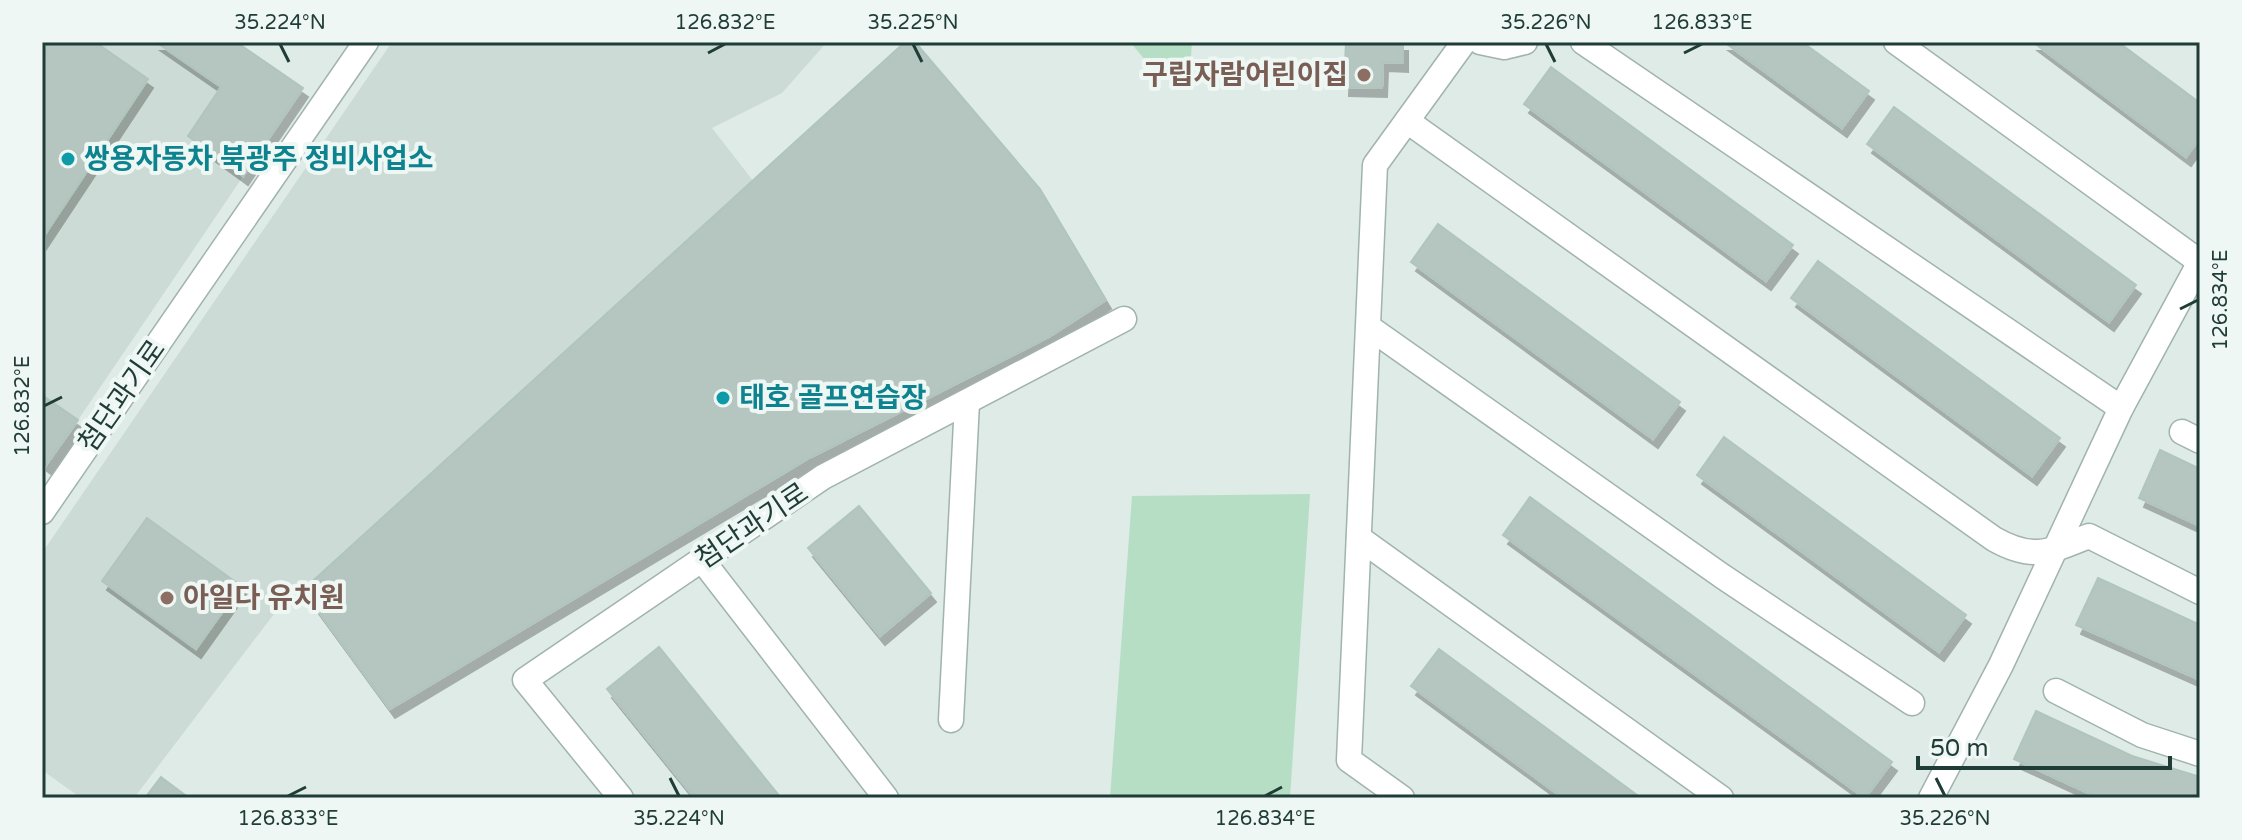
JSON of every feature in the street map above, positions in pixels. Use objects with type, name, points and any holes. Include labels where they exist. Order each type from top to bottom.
[{"type":"street","name":"첨단과기로","points":[[42,512],[366,42]]},
{"type":"street","points":[[1402,798],[1349,760],[1375,165],[1464,42]]},
{"type":"street","points":[[1480,42],[1504,47],[1525,42]]},
{"type":"street","points":[[1583,42],[2121,408]]},
{"type":"street","points":[[1896,42],[2200,262],[2121,408],[2001,665],[1931,798]]},
{"type":"street","points":[[1407,121],[1994,539],[2020,553],[2054,550],[2089,536],[2200,592]]},
{"type":"street","name":"첨단과기로","points":[[621,798],[525,680],[823,477],[1124,319]]},
{"type":"street","points":[[1370,328],[1722,576],[1912,703]]},
{"type":"street","points":[[951,720],[967,402]]},
{"type":"street","points":[[1359,538],[1721,798]]},
{"type":"street","points":[[702,560],[886,798]]},
{"type":"street","points":[[2056,691],[2142,735],[2200,754]]},
{"type":"shaded area","points":[[48,42],[236,42],[303,88],[78,420],[42,395],[42,62]]},
{"type":"shaded area","points":[[392,42],[827,42],[782,93],[712,128],[754,182],[303,590],[280,606],[134,798],[81,798],[42,770],[42,553]]},
{"type":"green space","points":[[1130,42],[1192,42],[1190,71],[1152,68]]},
{"type":"green space","points":[[1310,494],[1290,798],[1110,798],[1132,496]]},
{"type":"building","name":"쌍용자동차 북광주 정비사업소","points":[[48,42],[95,42],[148,79],[42,239],[42,62]]},
{"type":"building","points":[[156,42],[236,42],[303,88],[243,176],[188,136],[221,87]]},
{"type":"building","name":"태호 골프연습장","points":[[905,42],[915,42],[1040,189],[1106,300],[1049,337],[809,458],[390,709],[303,590]]},
{"type":"building","name":"구립자람어린이집","points":[[1346,42],[1403,42],[1403,63],[1383,62],[1382,88],[1344,87]]},
{"type":"building","points":[[1724,42],[1802,42],[1869,91],[1842,128]]},
{"type":"building","points":[[2033,42],[2118,42],[2200,103],[2200,138],[2186,157]]},
{"type":"building","points":[[1551,67],[1793,245],[1766,281],[1524,104]]},
{"type":"building","points":[[1894,107],[2136,285],[2109,322],[1867,144]]},
{"type":"building","points":[[1438,224],[1680,402],[1653,439],[1411,262]]},
{"type":"building","points":[[1818,261],[2060,438],[2032,476],[1791,298]]},
{"type":"building","points":[[42,395],[78,420],[46,465],[42,462]]},
{"type":"building","points":[[1724,437],[1966,615],[1939,652],[1697,475]]},
{"type":"building","points":[[2160,450],[2200,469],[2200,526],[2139,498]]},
{"type":"building","points":[[1530,497],[1892,762],[1865,798],[1503,535]]},
{"type":"building","points":[[859,506],[931,593],[880,636],[808,548]]},
{"type":"building","name":"아일다 유치원","points":[[147,518],[241,586],[196,649],[102,581]]},
{"type":"building","points":[[2098,578],[2200,625],[2200,680],[2076,625]]},
{"type":"building","points":[[659,647],[781,798],[695,798],[607,689]]},
{"type":"building","points":[[1439,649],[1641,798],[1563,798],[1411,686]]},
{"type":"building","points":[[2036,711],[2132,756],[2200,777],[2200,798],[2099,798],[2014,759]]},
{"type":"building","points":[[161,777],[189,798],[145,798]]},
{"type":"place","name":"구립자람어린이집","points":[[1364,75]]},
{"type":"place","name":"쌍용자동차 북광주 정비사업소","points":[[68,159]]},
{"type":"place","name":"태호 골프연습장","points":[[723,398]]},
{"type":"place","name":"아일다 유치원","points":[[167,598]]}]
